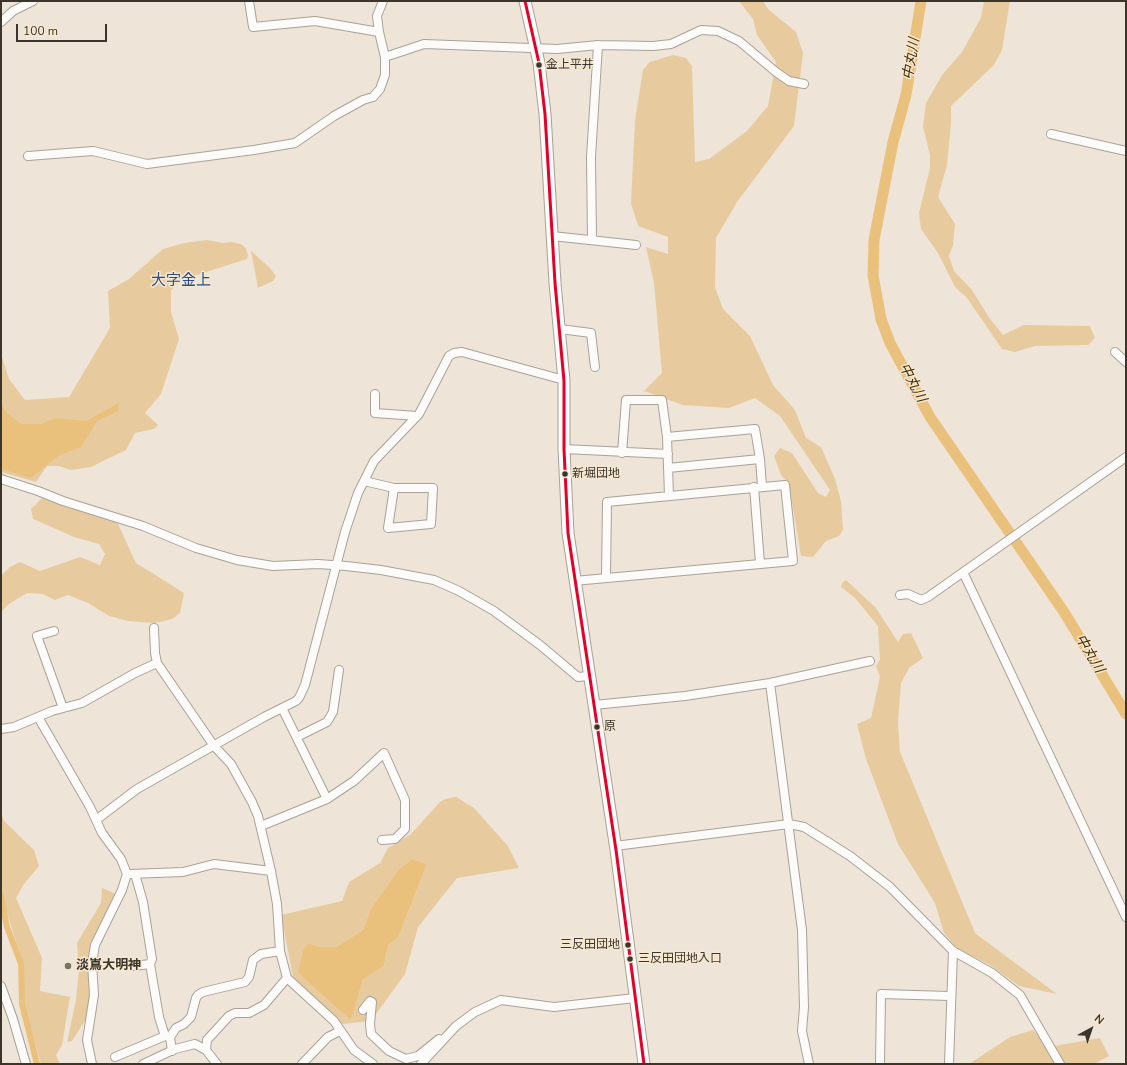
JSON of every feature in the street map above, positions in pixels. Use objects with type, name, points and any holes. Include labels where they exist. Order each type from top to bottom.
[{"type":"main road","points":[[525,1],[536,48],[545,114],[552,236],[564,380],[564,449],[568,533],[615,846],[644,1064]]},
{"type":"street","points":[[1,22],[13,12],[33,1]]},
{"type":"street","points":[[249,1],[253,27],[315,22],[379,32]]},
{"type":"street","points":[[28,156],[93,151],[147,164],[295,143],[334,116],[363,100],[373,97],[383,82],[385,57],[377,16],[383,1]]},
{"type":"street","points":[[385,57],[424,44],[557,49],[598,45],[653,46],[671,44],[701,30],[718,31],[739,41],[789,81],[804,84]]},
{"type":"street","points":[[592,240],[591,157],[598,45]]},
{"type":"street","points":[[1051,134],[1126,151]]},
{"type":"street","points":[[552,236],[636,246]]},
{"type":"street","points":[[560,329],[591,334],[595,367]]},
{"type":"street","points":[[96,820],[137,789],[296,701],[305,685],[353,506],[364,481],[374,461],[417,416],[449,356],[454,353],[462,352],[564,380]]},
{"type":"street","points":[[1115,352],[1126,360]]},
{"type":"street","points":[[375,394],[375,413],[417,416]]},
{"type":"street","points":[[622,453],[626,400],[662,400],[667,437],[669,495]]},
{"type":"street","points":[[667,437],[755,429],[760,459],[758,486],[760,563]]},
{"type":"street","points":[[564,449],[622,453],[668,454]]},
{"type":"street","points":[[900,595],[908,594],[921,600],[928,597],[1126,457]]},
{"type":"street","points":[[668,468],[760,459]]},
{"type":"street","points":[[1,479],[38,490],[63,501],[143,526],[196,548],[231,559],[273,566],[318,564],[419,576],[446,585],[498,614],[540,645],[578,677],[589,676]]},
{"type":"street","points":[[364,481],[394,488],[433,488],[431,524],[388,528],[394,488]]},
{"type":"street","points":[[574,581],[793,561],[785,485],[758,486],[607,502],[606,577]]},
{"type":"street","points":[[963,572],[1126,917]]},
{"type":"street","points":[[154,628],[157,663],[214,746],[231,764],[252,802],[261,826],[272,870],[280,951],[287,978],[334,1022],[354,1050],[373,1064]]},
{"type":"street","points":[[54,631],[37,636],[63,708]]},
{"type":"street","points":[[594,705],[685,696],[770,683],[870,661]]},
{"type":"street","points":[[1,728],[14,727],[88,700],[135,673],[157,663]]},
{"type":"street","points":[[297,737],[327,722],[334,712],[339,670]]},
{"type":"street","points":[[770,683],[802,930],[804,1007],[802,1031],[809,1064]]},
{"type":"street","points":[[282,708],[327,799]]},
{"type":"street","points":[[38,717],[102,833],[122,859],[131,874],[143,902],[152,959],[150,964],[159,1017],[172,1051]]},
{"type":"street","points":[[261,826],[327,799],[354,781],[384,753],[405,800],[405,829],[395,839],[382,840]]},
{"type":"street","points":[[615,846],[789,824],[804,827],[850,856],[890,886],[953,951],[998,977],[1020,995],[1060,1064]]},
{"type":"street","points":[[131,874],[183,872],[214,864],[272,870]]},
{"type":"street","points":[[92,1064],[87,1040],[94,995],[92,963],[94,945],[131,874]]},
{"type":"street","points":[[115,1057],[167,1036],[191,1017],[198,995],[203,992],[245,982],[249,977],[253,960],[261,954],[280,951]]},
{"type":"street","points":[[949,1064],[950,996],[953,951]]},
{"type":"street","points":[[129,963],[134,966],[150,964]]},
{"type":"street","points":[[206,1050],[207,1040],[224,1019],[236,1013],[249,1013],[258,1010],[287,978]]},
{"type":"street","points":[[1,986],[26,1064]]},
{"type":"street","points":[[880,1064],[881,994],[950,996]]},
{"type":"street","points":[[421,1064],[456,1026],[475,1012],[501,1000],[554,1007],[635,998]]},
{"type":"street","points":[[363,1010],[370,1001],[372,1002],[370,1024],[371,1034],[390,1051],[406,1059],[418,1056],[440,1038],[448,1036]]},
{"type":"street","points":[[302,1064],[328,1037],[340,1031]]},
{"type":"street","points":[[143,1064],[172,1051],[195,1044],[206,1050],[217,1064]]},
{"type":"shaded area","points":[[739,1],[763,1],[768,9],[796,32],[803,53],[794,126],[737,202],[716,238],[715,287],[723,309],[750,336],[773,385],[795,410],[806,438],[821,447],[835,479],[841,501],[843,530],[839,536],[826,541],[813,557],[801,556],[789,484],[781,475],[774,456],[780,448],[792,453],[818,493],[826,497],[830,490],[780,416],[755,398],[729,408],[683,405],[644,391],[662,373],[654,283],[646,247],[668,254],[668,237],[638,226],[631,203],[635,120],[643,70],[650,62],[673,55],[686,58],[692,66],[695,162],[709,159],[747,131],[768,106],[776,62],[757,35],[753,19]]},
{"type":"shaded area","points":[[984,1],[1010,1],[1002,50],[994,65],[951,106],[947,165],[938,197],[955,224],[953,245],[949,256],[954,271],[972,290],[990,319],[1003,335],[1024,325],[1090,326],[1095,338],[1088,345],[1035,346],[1015,352],[1002,349],[967,298],[955,287],[938,253],[921,229],[919,213],[930,168],[930,155],[923,127],[926,103],[942,75],[962,52],[981,18]]},
{"type":"shaded area","points":[[207,240],[241,244],[246,248],[248,256],[247,259],[184,279],[178,282],[171,291],[171,312],[179,339],[161,394],[145,413],[158,425],[154,429],[135,433],[126,450],[91,467],[71,470],[59,466],[47,466],[36,482],[1,472],[1,354],[9,379],[25,400],[69,397],[110,328],[108,291],[129,279],[163,249],[184,243]]},
{"type":"shaded area","points":[[251,251],[269,267],[276,276],[273,281],[258,288]]},
{"type":"shaded area","points":[[119,403],[118,411],[97,421],[81,447],[58,456],[31,478],[1,469],[1,404],[6,412],[21,424],[41,424],[55,418],[86,421]]},
{"type":"shaded area","points":[[42,498],[117,522],[136,563],[184,593],[180,613],[172,619],[155,623],[128,621],[109,616],[88,603],[68,595],[55,600],[43,594],[27,593],[9,604],[1,612],[1,576],[10,567],[20,562],[40,571],[80,557],[100,565],[105,554],[99,544],[74,537],[33,519],[31,509]]},
{"type":"shaded area","points":[[846,580],[876,608],[898,642],[903,634],[911,633],[923,658],[909,668],[901,683],[898,723],[900,752],[975,933],[1057,994],[1019,986],[990,965],[958,949],[944,933],[935,903],[898,844],[866,759],[857,724],[871,718],[880,677],[876,666],[880,660],[878,626],[855,598],[841,587],[842,583]]},
{"type":"shaded area","points":[[456,797],[474,808],[508,846],[519,868],[457,878],[418,927],[405,974],[371,1021],[342,1024],[293,977],[281,915],[342,901],[349,882],[380,863],[388,848],[411,834],[440,802],[445,799]],"holes":[[[412,859],[427,864],[398,938],[388,945],[384,966],[363,980],[351,1020],[308,943],[321,947],[336,947],[363,930],[371,908],[399,869]]]},
{"type":"shaded area","points":[[1,811],[4,821],[34,850],[39,866],[24,884],[16,898],[42,958],[40,991],[70,997],[62,1045],[56,1055],[60,1064],[41,1064],[24,1005],[23,965],[4,903],[1,888]]},
{"type":"shaded area","points":[[412,859],[427,864],[398,938],[388,945],[384,966],[363,980],[351,1020],[298,973],[303,951],[308,943],[321,947],[336,947],[363,930],[371,908],[399,869]]},
{"type":"shaded area","points":[[102,888],[116,894],[90,944],[90,994],[86,1019],[72,1041],[67,1042],[76,1000],[79,969],[77,943],[101,903]]},
{"type":"shaded area","points":[[1033,1030],[1048,1047],[1100,1038],[1109,1056],[1094,1064],[969,1064],[1010,1037]]},
{"type":"waterway","name":"中丸川","points":[[921,1],[906,95],[893,142],[874,240],[873,275],[881,319],[890,343],[930,417],[1064,612],[1126,714]]},
{"type":"waterway","points":[[1,896],[7,927],[21,964],[22,1004],[37,1064]]},
{"type":"transit line","points":[[525,1],[539,63],[545,114],[555,283],[564,381],[564,449],[568,533],[616,850],[644,1064]]},
{"type":"place","name":"金上平井","points":[[539,65]]},
{"type":"place","name":"新堀団地","points":[[565,474]]},
{"type":"place","name":"原","points":[[597,727]]},
{"type":"place","name":"三反田団地","points":[[628,945]]},
{"type":"place","name":"三反田団地入口","points":[[630,959]]},
{"type":"place","name":"淡嶌大明神","points":[[68,966]]},
{"type":"district","name":"大字金上","points":[[181,281]]}]
